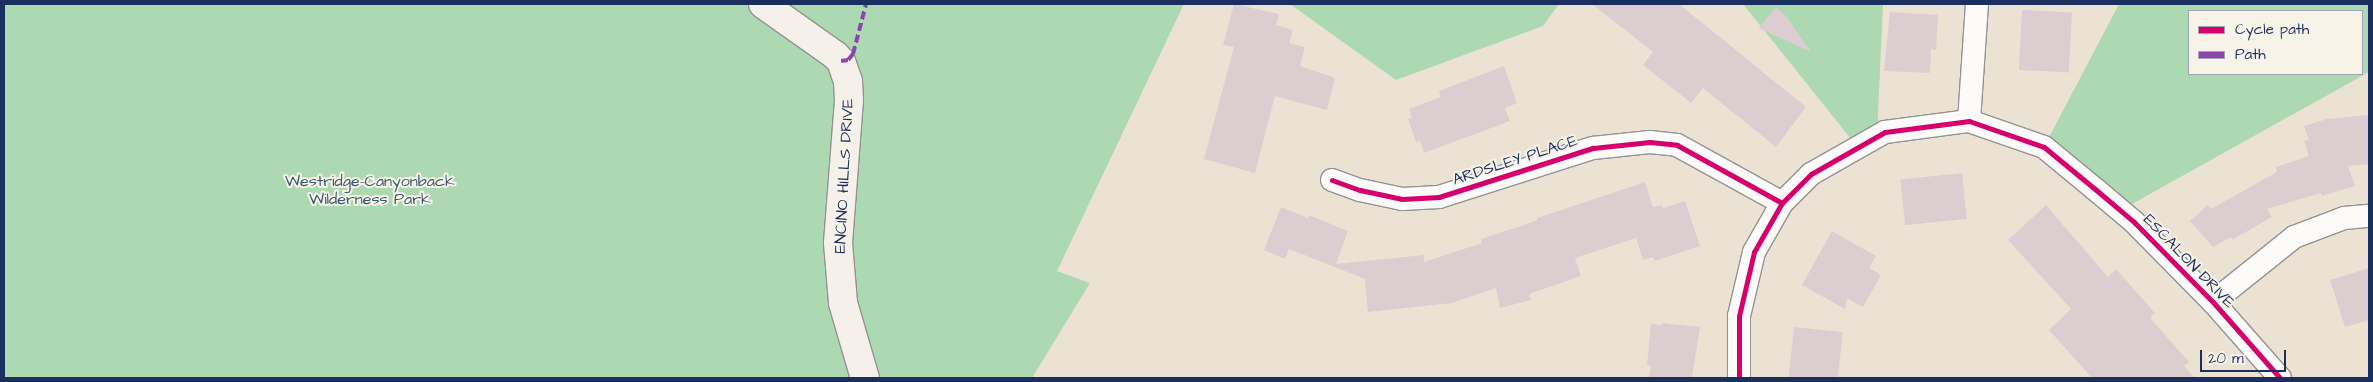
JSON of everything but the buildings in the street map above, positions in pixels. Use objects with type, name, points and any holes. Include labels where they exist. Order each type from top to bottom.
[{"type":"main road","name":"ENCINO HILLS DRIVE","points":[[763,4],[841,61],[848,81],[849,100],[838,243],[843,303],[865,378]]},
{"type":"street","points":[[1969,121],[1977,4]]},
{"type":"street","name":"ESCALON DRIVE","points":[[1739,378],[1739,316],[1754,252],[1782,203],[1810,174],[1885,132],[1969,121],[2044,147],[2134,222],[2213,302],[2280,378]]},
{"type":"street","name":"ARDSLEY PLACE","points":[[1332,180],[1360,190],[1402,199],[1439,197],[1593,148],[1650,142],[1677,145],[1782,203]]},
{"type":"street","points":[[2213,302],[2294,237],[2344,218],[2369,216]]},
{"type":"green space","name":"Westridge-Canyonback Wilderness Park","points":[[4,4],[1184,4],[1057,271],[1090,283],[1032,378],[4,378]]},
{"type":"green space","points":[[1290,4],[1559,4],[1543,26],[1396,80]]},
{"type":"green space","points":[[1743,4],[1883,4],[1877,135],[1855,144]]},
{"type":"green space","points":[[2119,4],[2369,4],[2369,72],[2123,209],[2046,143]]},
{"type":"marked path","points":[[841,61],[848,60],[853,54],[866,4]]},
{"type":"cycle path","points":[[1739,378],[1739,316],[1754,252],[1782,203],[1811,174],[1885,132],[1969,121],[2044,147],[2095,189],[2134,222],[2213,302],[2280,378]]},
{"type":"cycle path","points":[[1332,180],[1360,190],[1402,199],[1439,197],[1593,148],[1650,142],[1677,145],[1782,203]]}]
